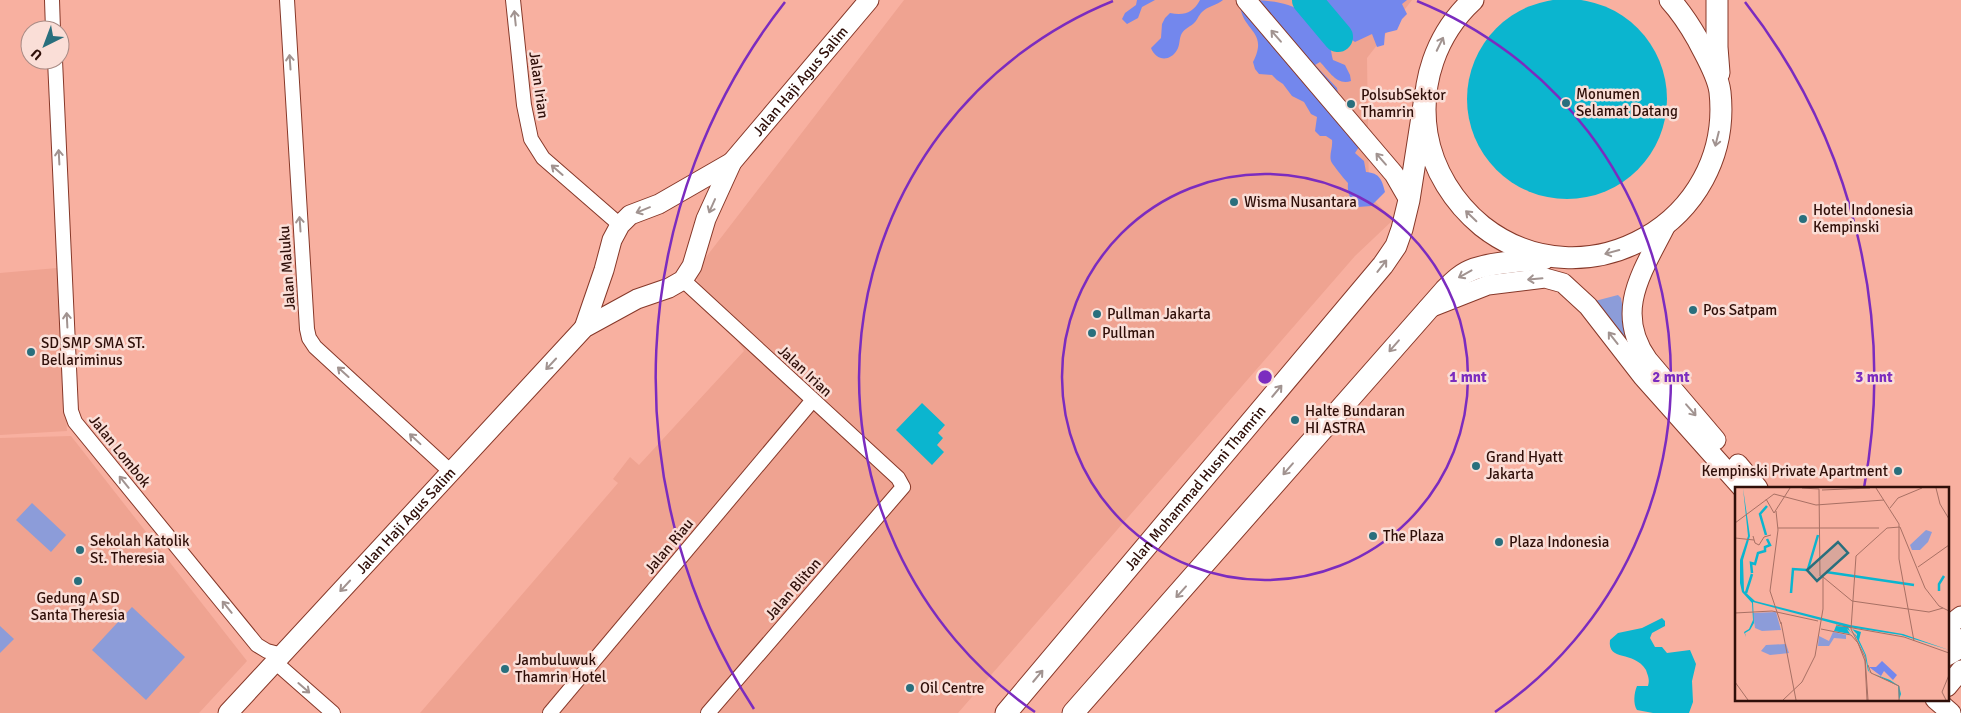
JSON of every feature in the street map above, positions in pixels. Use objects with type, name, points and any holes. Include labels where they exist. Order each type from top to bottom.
[{"type":"main road","points":[[1473,0],[1450,26],[1440,44],[1430,70],[1426,91],[1425,115],[1428,139],[1438,170],[1460,204],[1474,219],[1508,242],[1527,250],[1564,257],[1582,258],[1617,251],[1634,245],[1666,225],[1696,191],[1710,165],[1720,128],[1717,0]]},
{"type":"main road","points":[[1670,0],[1683,16],[1708,59],[1720,91]]},
{"type":"main road","name":"Jalan Mohammad Husni Thamrin","points":[[1006,713],[1383,266],[1396,246],[1409,200],[1426,91]]},
{"type":"main road","points":[[1073,713],[1238,527],[1426,310],[1458,277],[1474,269],[1564,257]]},
{"type":"street","points":[[52,0],[53,20]]},
{"type":"street","name":"Jalan Maluku","points":[[286,0],[309,338],[315,347],[451,472]]},
{"type":"street","name":"Jalan Irian","points":[[513,0],[524,105],[531,139],[542,158],[620,225]]},
{"type":"street","name":"Jalan Haji Agus Salim","points":[[228,713],[584,328],[637,299],[669,288],[683,280],[692,266],[706,219],[732,162],[869,0]]},
{"type":"street","points":[[1246,0],[1394,174],[1409,200]]},
{"type":"street","points":[[1719,58],[1727,0]]},
{"type":"street","name":"Jalan Lombok","points":[[55,70],[71,411],[75,422],[257,645],[278,658],[333,713]]},
{"type":"street","name":"Jalan Haji Agus Salim","points":[[584,328],[612,240],[620,225],[630,216],[659,204],[732,162]]},
{"type":"street","points":[[1666,225],[1636,284],[1630,314],[1637,343],[1648,360],[1757,487]]},
{"type":"street","points":[[1426,310],[1488,285],[1546,278],[1563,284],[1588,306],[1643,377],[1739,485]]},
{"type":"street","name":"Jalan Irian","points":[[683,280],[812,401],[898,478],[903,487]]},
{"type":"street","name":"Jalan Riau","points":[[550,713],[812,401]]},
{"type":"street","name":"Jalan Bliton","points":[[708,713],[903,487]]},
{"type":"street","points":[[1948,627],[1961,616]]},
{"type":"street","points":[[1948,629],[1961,643]]},
{"type":"street","points":[[1948,655],[1961,648]]},
{"type":"street","points":[[1948,687],[1952,679],[1961,670]]},
{"type":"shaded area","points":[[1557,-1],[1577,-1],[1605,6],[1623,16],[1638,28],[1650,43],[1660,61],[1667,89],[1667,109],[1660,137],[1650,155],[1638,170],[1623,182],[1605,192],[1577,199],[1557,199],[1529,192],[1511,182],[1490,163],[1474,137],[1471,128],[1467,109],[1467,89],[1474,61],[1484,43],[1503,22],[1529,6],[1538,3]]},
{"type":"shaded area","points":[[904,0],[1412,0],[1367,58],[1369,195],[1393,220],[1355,256],[958,713],[420,713],[618,483],[613,479],[630,457],[639,465],[744,351],[693,274]]},
{"type":"shaded area","points":[[1137,0],[1155,0],[1142,7],[1138,18],[1127,24],[1122,19],[1125,13],[1136,5]]},
{"type":"shaded area","points":[[1200,0],[1223,0],[1204,10],[1194,23],[1183,32],[1178,48],[1171,57],[1160,58],[1151,48],[1161,38],[1162,24],[1165,18],[1170,13],[1184,14],[1191,11]]},
{"type":"shaded area","points":[[1240,0],[1282,3],[1297,9],[1303,13],[1313,30],[1327,40],[1333,60],[1345,65],[1351,81],[1337,80],[1320,62],[1315,65],[1337,88],[1339,99],[1352,112],[1359,147],[1355,153],[1364,161],[1366,172],[1380,178],[1383,184],[1385,192],[1371,206],[1358,207],[1351,199],[1348,183],[1331,161],[1332,140],[1326,136],[1320,136],[1315,131],[1317,117],[1311,114],[1304,102],[1292,96],[1283,84],[1272,75],[1259,74],[1255,69],[1253,62],[1258,43],[1256,36],[1244,19]]},
{"type":"shaded area","points":[[1317,0],[1407,0],[1402,4],[1407,14],[1402,19],[1397,30],[1385,33],[1384,45],[1377,47],[1372,34],[1355,42],[1344,34],[1340,27],[1329,27],[1320,23],[1316,16]]},
{"type":"shaded area","name":"SD SMP SMA ST. Bellariminus","points":[[57,268],[67,431],[0,435],[0,273]]},
{"type":"shaded area","points":[[1618,295],[1621,298],[1628,339],[1626,341],[1595,301]]},
{"type":"shaded area","points":[[922,403],[945,425],[938,433],[943,438],[937,445],[944,452],[932,465],[896,430]]},
{"type":"shaded area","name":"Sekolah Katolik St. Theresia","points":[[71,436],[247,661],[199,713],[0,713],[0,438]]},
{"type":"shaded area","points":[[32,503],[66,535],[51,552],[16,520]]},
{"type":"shaded area","points":[[132,607],[185,657],[146,700],[92,650]]},
{"type":"shaded area","points":[[1662,618],[1665,621],[1665,626],[1652,633],[1650,638],[1655,647],[1662,647],[1667,653],[1690,650],[1696,664],[1692,681],[1693,702],[1689,713],[1653,713],[1637,710],[1634,702],[1635,692],[1637,686],[1648,686],[1649,680],[1646,670],[1635,660],[1617,654],[1610,647],[1610,640],[1618,633],[1642,628]]},
{"type":"shaded area","points":[[0,626],[14,639],[0,653]]},
{"type":"waterway","points":[[1307,0],[1338,37]]},
{"type":"place","name":"Monumen Selamat Datang","points":[[1566,103]]},
{"type":"place","name":"PolsubSektor Thamrin","points":[[1351,104]]},
{"type":"place","name":"Wisma Nusantara","points":[[1234,202]]},
{"type":"place","name":"Hotel Indonesia Kempinski","points":[[1803,219]]},
{"type":"place","name":"Pos Satpam","points":[[1693,310]]},
{"type":"place","name":"Pullman Jakarta","points":[[1097,314]]},
{"type":"place","name":"Pullman","points":[[1092,333]]},
{"type":"place","name":"SD SMP SMA ST. Bellariminus","points":[[31,352]]},
{"type":"place","name":"Halte Bundaran HI ASTRA","points":[[1295,420]]},
{"type":"place","name":"Grand Hyatt Jakarta","points":[[1476,466]]},
{"type":"place","name":"Kempinski Private Apartment","points":[[1898,471]]},
{"type":"place","name":"The Plaza","points":[[1373,536]]},
{"type":"place","name":"Plaza Indonesia","points":[[1499,542]]},
{"type":"place","name":"Sekolah Katolik St. Theresia","points":[[80,550]]},
{"type":"place","name":"Gedung A SD Santa Theresia","points":[[78,581]]},
{"type":"place","name":"Jambuluwuk Thamrin Hotel","points":[[505,669]]},
{"type":"place","name":"Oil Centre","points":[[910,688]]}]
